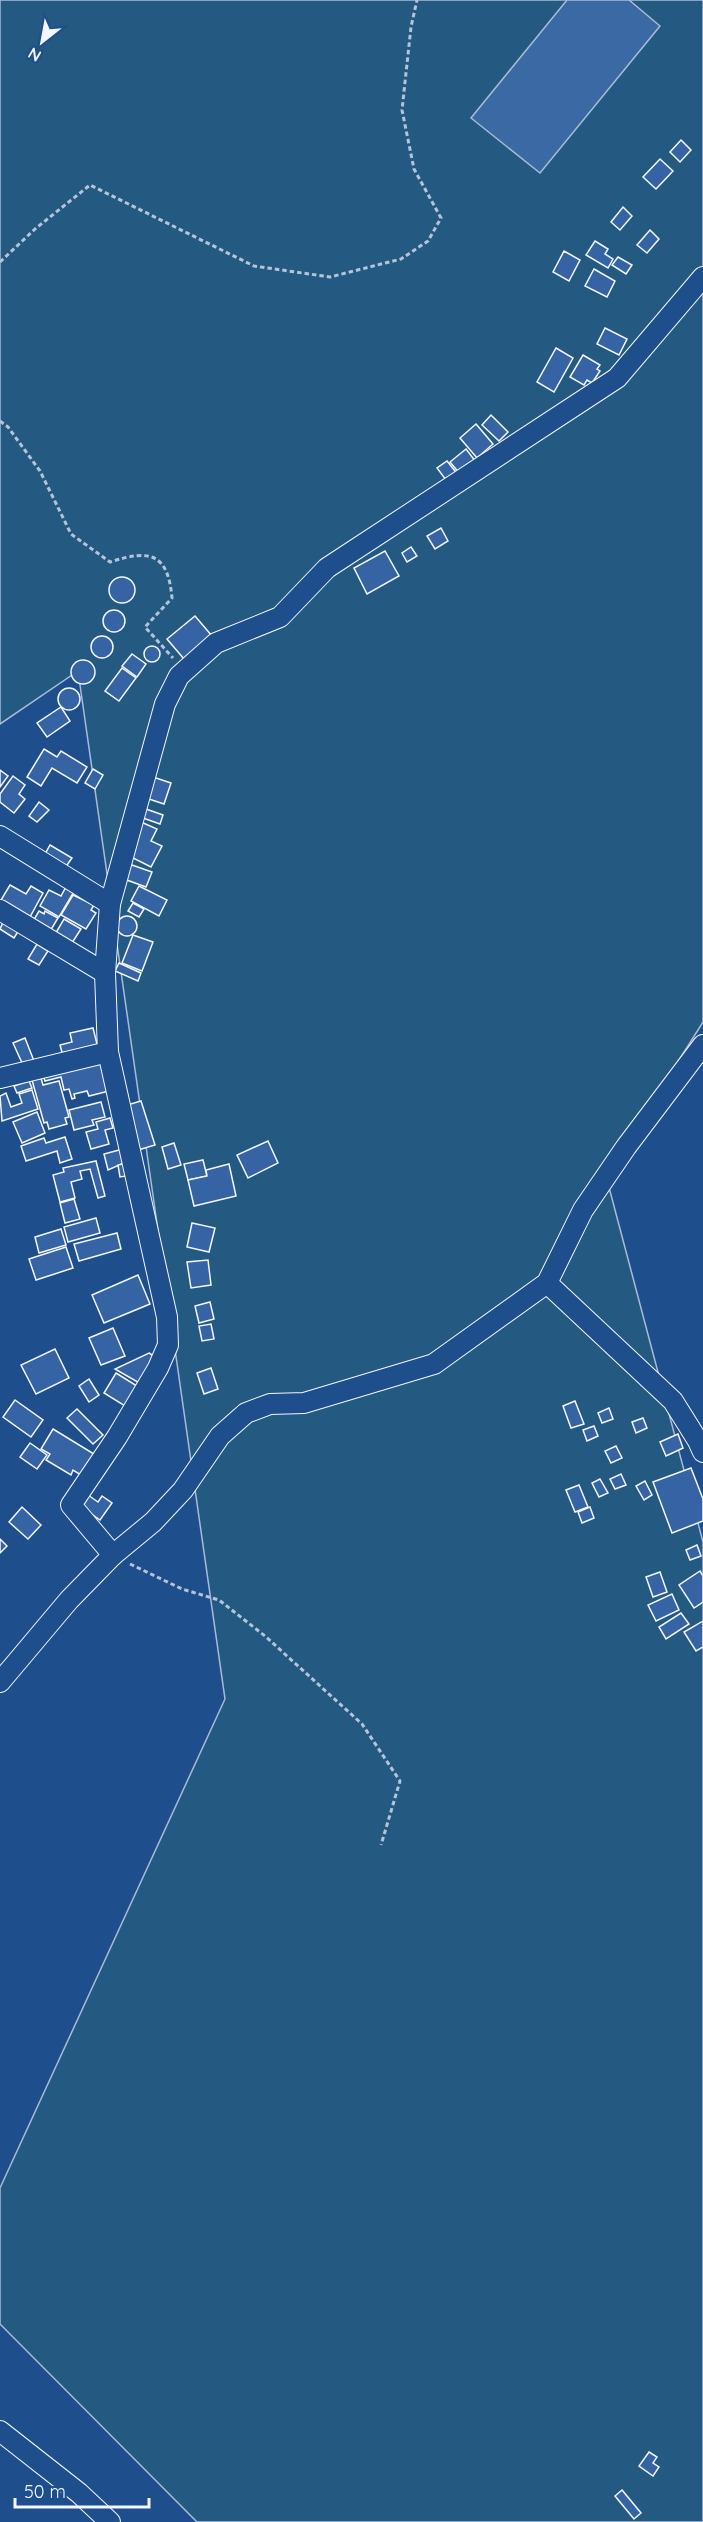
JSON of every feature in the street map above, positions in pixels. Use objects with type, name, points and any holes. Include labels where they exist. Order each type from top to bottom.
[{"type":"street","points":[[113,1555],[71,1505],[123,1428],[158,1368],[168,1345],[167,1317],[108,1052],[105,973],[110,904],[165,704],[179,676],[216,643],[280,617],[327,568],[617,378],[703,277]]},
{"type":"street","points":[[0,836],[110,904]]},
{"type":"street","points":[[0,910],[105,973]]},
{"type":"street","points":[[0,1682],[69,1600],[113,1555],[153,1522],[176,1498],[220,1436],[246,1413],[270,1404],[304,1404],[434,1364],[547,1283],[583,1210],[626,1147],[703,1045]]},
{"type":"street","points":[[0,1078],[108,1052]]},
{"type":"street","points":[[547,1283],[673,1401],[703,1452]]},
{"type":"street","points":[[0,2432],[79,2493],[110,2522]]},
{"type":"path","points":[[0,262],[35,229],[90,185],[254,266],[330,277],[401,259],[428,242],[441,218],[414,169],[402,110],[411,27],[417,0]]},
{"type":"path","points":[[0,421],[8,427],[40,471],[71,534],[110,562],[136,554],[157,559],[170,576],[172,598],[145,627],[185,671]]},
{"type":"path","points":[[113,1555],[182,1589],[219,1600],[265,1636],[362,1724],[400,1781],[381,1845]]},
{"type":"shaded area","points":[[0,0],[703,0],[703,1022],[606,1176],[703,1542],[703,2522],[197,2522],[0,2324],[0,2188],[225,1699],[78,671],[0,724]]},
{"type":"shaded area","points":[[567,0],[629,0],[660,26],[540,173],[471,118]]},
{"type":"building","points":[[681,140],[691,150],[680,162],[670,152]]},
{"type":"building","points":[[660,159],[673,171],[656,189],[643,177]]},
{"type":"building","points":[[623,207],[632,216],[620,230],[611,222]]},
{"type":"building","points":[[650,230],[659,239],[647,253],[637,245]]},
{"type":"building","points":[[595,241],[608,249],[605,254],[613,259],[608,268],[586,255]]},
{"type":"building","points":[[564,251],[580,260],[569,281],[553,272]]},
{"type":"building","points":[[618,257],[632,265],[626,274],[612,265]]},
{"type":"building","points":[[594,269],[615,281],[607,297],[585,286]]},
{"type":"building","points":[[605,328],[627,339],[619,355],[597,344]]},
{"type":"building","points":[[556,348],[573,358],[554,392],[537,382]]},
{"type":"building","points":[[583,355],[600,365],[597,369],[600,371],[592,383],[587,380],[584,385],[570,377]]},
{"type":"building","points":[[491,415],[508,432],[499,441],[482,425]]},
{"type":"building","points":[[476,424],[493,444],[477,458],[460,438]]},
{"type":"building","points":[[466,449],[476,462],[460,474],[450,462]]},
{"type":"building","points":[[447,461],[459,476],[449,484],[437,468]]},
{"type":"building","points":[[441,528],[448,541],[435,549],[427,536]]},
{"type":"building","points":[[411,547],[417,556],[407,562],[402,553]]},
{"type":"building","points":[[385,551],[399,576],[367,594],[354,568]]},
{"type":"building","points":[[122,577],[131,581],[135,590],[131,599],[122,603],[113,599],[109,590],[113,581]]},
{"type":"building","points":[[110,610],[118,610],[125,617],[125,625],[118,632],[110,632],[103,625],[103,617]]},
{"type":"building","points":[[195,616],[212,636],[184,659],[167,639]]},
{"type":"building","points":[[102,636],[110,639],[113,647],[110,655],[102,658],[94,655],[91,647],[94,639]]},
{"type":"building","points":[[152,646],[158,648],[160,654],[158,660],[152,662],[146,660],[144,654],[146,648]]},
{"type":"building","points":[[132,654],[146,664],[137,677],[122,666]]},
{"type":"building","points":[[83,660],[88,661],[94,667],[94,677],[88,683],[83,684],[78,683],[72,677],[71,672],[72,667],[78,661]]},
{"type":"building","points":[[122,668],[136,678],[119,701],[105,691]]},
{"type":"building","points":[[69,688],[77,691],[80,699],[77,707],[69,710],[61,707],[58,699],[61,691]]},
{"type":"building","points":[[61,707],[70,721],[47,737],[37,723]]},
{"type":"building","points":[[44,749],[57,757],[61,751],[87,767],[77,783],[52,768],[41,786],[27,777]]},
{"type":"building","points":[[93,769],[103,775],[95,789],[85,783]]},
{"type":"building","points":[[0,770],[8,776],[0,787]]},
{"type":"building","points":[[13,776],[25,785],[19,794],[25,799],[14,813],[0,802],[0,794]]},
{"type":"building","points":[[153,777],[171,783],[164,804],[146,798]]},
{"type":"building","points":[[39,802],[49,810],[37,822],[29,816]]},
{"type":"building","points":[[146,809],[163,815],[160,824],[143,818]]},
{"type":"building","points":[[141,822],[157,829],[151,841],[162,846],[151,867],[125,854]]},
{"type":"building","points":[[50,845],[72,858],[65,868],[44,856]]},
{"type":"building","points":[[129,864],[152,872],[146,887],[124,879]]},
{"type":"building","points":[[10,885],[26,894],[31,886],[43,893],[30,917],[1,900]]},
{"type":"building","points":[[67,885],[75,890],[59,917],[40,906],[49,890],[61,896]]},
{"type":"building","points":[[139,886],[167,900],[159,916],[131,901]]},
{"type":"building","points":[[73,895],[94,905],[91,910],[96,913],[86,929],[61,915]]},
{"type":"building","points":[[133,903],[144,909],[139,917],[128,911]]},
{"type":"building","points":[[39,911],[44,914],[45,911],[58,918],[49,933],[32,923]]},
{"type":"building","points":[[127,916],[134,919],[137,926],[134,933],[127,936],[120,933],[117,926],[120,919]]},
{"type":"building","points":[[64,919],[81,929],[70,946],[54,936]]},
{"type":"building","points":[[4,920],[19,930],[14,938],[0,929]]},
{"type":"building","points":[[133,935],[153,942],[142,971],[122,963]]},
{"type":"building","points":[[37,944],[48,951],[39,965],[28,959]]},
{"type":"building","points":[[119,963],[141,973],[138,981],[115,971]]},
{"type":"building","points":[[93,1028],[98,1048],[63,1056],[60,1045],[72,1042],[70,1033]]},
{"type":"building","points":[[25,1038],[34,1061],[23,1065],[13,1043]]},
{"type":"building","points":[[101,1060],[109,1091],[89,1096],[87,1091],[74,1094],[75,1098],[72,1099],[69,1089],[64,1090],[61,1077],[45,1081],[43,1075]]},
{"type":"building","points":[[41,1078],[43,1085],[59,1081],[69,1117],[65,1118],[67,1124],[49,1129],[47,1122],[44,1123],[32,1080]]},
{"type":"building","points":[[29,1081],[32,1088],[17,1093],[14,1086]]},
{"type":"building","points":[[32,1090],[38,1109],[2,1121],[0,1096],[6,1093],[11,1107],[22,1103],[19,1094]]},
{"type":"building","points":[[141,1101],[155,1145],[138,1150],[124,1106]]},
{"type":"building","points":[[101,1102],[105,1117],[92,1120],[94,1125],[74,1130],[69,1110]]},
{"type":"building","points":[[37,1112],[45,1133],[22,1143],[13,1122]]},
{"type":"building","points":[[110,1118],[113,1128],[105,1130],[109,1144],[91,1149],[86,1132],[98,1129],[96,1122]]},
{"type":"building","points":[[65,1137],[72,1159],[60,1163],[57,1151],[26,1161],[21,1146],[44,1138],[46,1143]]},
{"type":"building","points":[[268,1141],[278,1163],[248,1178],[237,1155]]},
{"type":"building","points":[[174,1143],[181,1165],[168,1169],[162,1147]]},
{"type":"building","points":[[123,1149],[126,1162],[108,1170],[104,1154]]},
{"type":"building","points":[[203,1160],[207,1176],[188,1180],[184,1164]]},
{"type":"building","points":[[96,1161],[105,1196],[98,1198],[90,1169],[80,1171],[82,1179],[71,1182],[75,1198],[60,1202],[53,1175],[64,1172],[63,1168]]},
{"type":"building","points":[[127,1163],[132,1175],[120,1177],[118,1165]]},
{"type":"building","points":[[229,1164],[236,1196],[194,1206],[188,1180],[207,1176],[206,1170]]},
{"type":"building","points":[[74,1199],[80,1219],[65,1223],[60,1203]]},
{"type":"building","points":[[96,1218],[100,1233],[68,1242],[64,1227]]},
{"type":"building","points":[[192,1223],[215,1228],[209,1252],[187,1247]]},
{"type":"building","points":[[61,1229],[66,1245],[39,1253],[35,1237]]},
{"type":"building","points":[[117,1233],[121,1249],[79,1261],[74,1244]]},
{"type":"building","points":[[66,1247],[73,1268],[36,1280],[29,1259]]},
{"type":"building","points":[[208,1260],[211,1285],[191,1288],[187,1262]]},
{"type":"building","points":[[138,1275],[150,1304],[104,1323],[92,1295]]},
{"type":"building","points":[[210,1302],[214,1319],[199,1323],[195,1306]]},
{"type":"building","points":[[211,1324],[214,1339],[202,1341],[199,1326]]},
{"type":"building","points":[[113,1328],[125,1356],[101,1365],[89,1338]]},
{"type":"building","points":[[55,1349],[69,1378],[36,1394],[21,1365]]},
{"type":"building","points":[[149,1353],[157,1358],[141,1384],[115,1369]]},
{"type":"building","points":[[211,1368],[218,1389],[204,1394],[197,1373]]},
{"type":"building","points":[[116,1373],[137,1386],[125,1406],[104,1393]]},
{"type":"building","points":[[89,1379],[99,1395],[89,1402],[79,1386]]},
{"type":"building","points":[[15,1400],[43,1420],[31,1437],[3,1417]]},
{"type":"building","points":[[575,1401],[584,1424],[571,1428],[563,1406]]},
{"type":"building","points":[[609,1408],[613,1419],[602,1423],[598,1413]]},
{"type":"building","points":[[77,1409],[103,1435],[93,1444],[67,1418]]},
{"type":"building","points":[[643,1418],[647,1428],[636,1433],[632,1422]]},
{"type":"building","points":[[594,1426],[598,1436],[587,1441],[583,1430]]},
{"type":"building","points":[[53,1429],[94,1454],[81,1475],[73,1470],[71,1475],[46,1460],[50,1454],[41,1449]]},
{"type":"building","points":[[678,1434],[683,1448],[666,1456],[660,1442]]},
{"type":"building","points":[[30,1443],[47,1455],[37,1469],[20,1457]]},
{"type":"building","points":[[616,1446],[622,1458],[611,1463],[605,1451]]},
{"type":"building","points":[[691,1468],[703,1499],[703,1521],[672,1533],[653,1482]]},
{"type":"building","points":[[621,1474],[626,1485],[615,1489],[610,1479]]},
{"type":"building","points":[[600,1479],[608,1493],[599,1497],[592,1483]]},
{"type":"building","points":[[645,1481],[652,1495],[644,1500],[636,1486]]},
{"type":"building","points":[[579,1485],[588,1507],[575,1512],[566,1490]]},
{"type":"building","points":[[88,1495],[98,1502],[102,1496],[112,1503],[100,1520],[80,1506]]},
{"type":"building","points":[[22,1507],[41,1525],[28,1539],[9,1522]]},
{"type":"building","points":[[590,1507],[594,1518],[582,1523],[578,1512]]},
{"type":"building","points":[[0,1539],[7,1546],[0,1553]]},
{"type":"building","points":[[697,1545],[701,1556],[690,1560],[686,1550]]},
{"type":"building","points":[[700,1571],[703,1576],[703,1602],[694,1608],[679,1585]]},
{"type":"building","points":[[660,1572],[667,1592],[653,1597],[646,1577]]},
{"type":"building","points":[[672,1594],[679,1610],[656,1621],[648,1605]]},
{"type":"building","points":[[681,1613],[689,1624],[666,1639],[659,1627]]},
{"type":"building","points":[[703,1621],[703,1647],[696,1651],[684,1632]]},
{"type":"building","points":[[649,2452],[657,2457],[653,2463],[659,2467],[653,2476],[639,2466]]},
{"type":"building","points":[[622,2490],[641,2513],[634,2519],[615,2496]]}]
